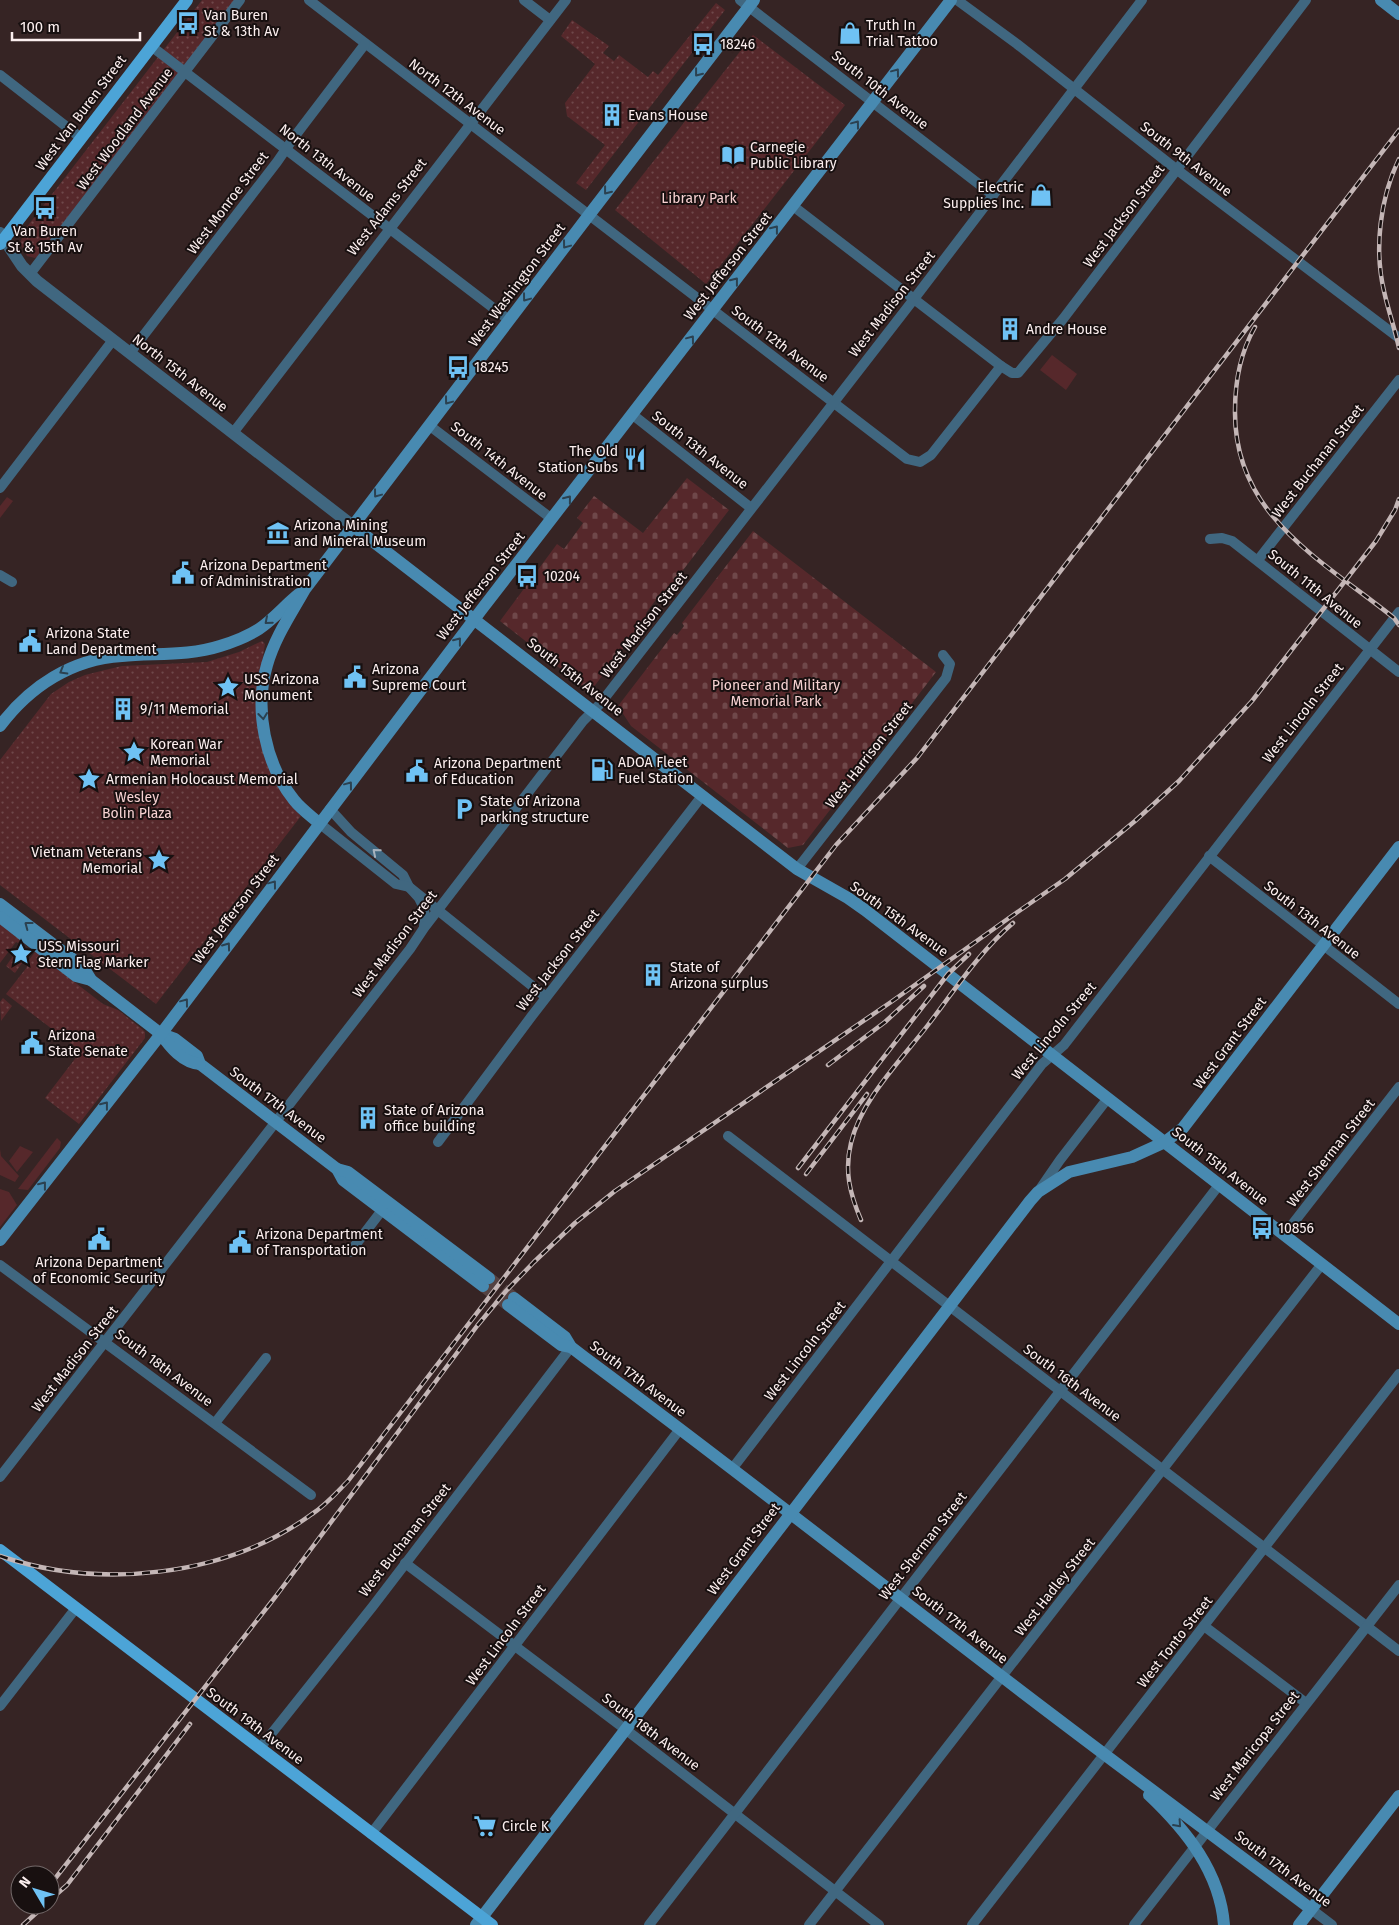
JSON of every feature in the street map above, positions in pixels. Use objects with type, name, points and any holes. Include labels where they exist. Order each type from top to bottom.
[{"type":"main road","name":"West Van Buren Street","points":[[1,239],[187,0]]},
{"type":"main road","name":"West Jefferson Street","points":[[0,1240],[161,1034],[319,823],[951,0]]},
{"type":"main road","points":[[1381,0],[1399,14]]},
{"type":"main road","name":"West Washington Street","points":[[319,823],[294,800],[284,786],[268,749],[262,706],[267,666],[273,648],[284,626],[305,589],[430,426],[748,2]]},
{"type":"main road","name":"South 15th Avenue","points":[[353,526],[797,869],[865,910],[1399,1324]]},
{"type":"main road","name":"West Washington Street","points":[[0,726],[11,712],[38,687],[68,668],[98,658],[202,651],[222,646],[258,629],[305,589]]},
{"type":"main road","name":"West Grant Street","points":[[483,1922],[625,1729],[1038,1192],[1069,1172],[1132,1157],[1166,1142],[1183,1128],[1399,848]]},
{"type":"main road","name":"South 17th Avenue","points":[[0,904],[83,967],[91,980],[161,1034],[170,1046],[192,1064],[200,1064],[337,1169],[343,1180],[385,1206],[486,1282]]},
{"type":"main road","name":"South 17th Avenue","points":[[0,917],[76,976],[91,980]]},
{"type":"main road","name":"South 17th Avenue","points":[[511,1301],[561,1345],[571,1347],[1104,1755],[1311,1909]]},
{"type":"main road","name":"South 19th Avenue","points":[[0,1550],[260,1748],[483,1922]]},
{"type":"main road","points":[[1104,1755],[1161,1806],[1195,1845],[1217,1889],[1224,1925]]},
{"type":"main road","points":[[1299,1925],[1399,1796]]},
{"type":"street","name":"West Woodland Avenue","points":[[30,274],[240,0]]},
{"type":"street","name":"North 12th Avenue","points":[[309,0],[588,215]]},
{"type":"street","points":[[524,0],[550,20]]},
{"type":"street","name":"West Adams Street","points":[[233,432],[566,0]]},
{"type":"street","name":"South 9th Avenue","points":[[958,0],[1176,169],[1399,338]]},
{"type":"street","name":"West Madison Street","points":[[0,1478],[410,949],[437,910],[914,298],[1142,0]]},
{"type":"street","name":"West Jackson Street","points":[[1001,366],[1016,374],[1023,369],[1306,0]]},
{"type":"street","name":"South 10th Avenue","points":[[748,2],[993,195]]},
{"type":"street","name":"West Monroe Street","points":[[130,353],[365,44]]},
{"type":"street","name":"North 13th Avenue","points":[[151,46],[509,320]]},
{"type":"street","points":[[0,76],[81,138]]},
{"type":"street","points":[[793,206],[1001,366]]},
{"type":"street","name":"South 12th Avenue","points":[[588,215],[907,459],[920,462],[931,455],[1001,366]]},
{"type":"street","name":"North 15th Avenue","points":[[1,239],[30,274],[353,526]]},
{"type":"street","points":[[0,488],[113,340]]},
{"type":"street","name":"West Buchanan Street","points":[[1258,560],[1399,380]]},
{"type":"street","name":"South 13th Avenue","points":[[633,415],[751,508]]},
{"type":"street","name":"South 14th Avenue","points":[[430,426],[552,519]]},
{"type":"street","name":"South 11th Avenue","points":[[1210,539],[1222,538],[1232,541],[1399,672]]},
{"type":"street","points":[[0,575],[12,582]]},
{"type":"street","name":"West Lincoln Street","points":[[732,1469],[1042,1064],[1064,1045],[1399,612]]},
{"type":"street","name":"West Harrison Street","points":[[797,869],[946,678],[950,664],[944,655]]},
{"type":"street","name":"West Jackson Street","points":[[438,1142],[546,997],[702,796]]},
{"type":"street","points":[[330,809],[351,832],[403,875],[423,906],[425,915],[424,928]]},
{"type":"street","points":[[319,823],[396,884],[409,887],[546,997]]},
{"type":"street","name":"South 13th Avenue","points":[[1209,856],[1399,1004]]},
{"type":"street","name":"West Sherman Street","points":[[1284,1235],[1399,1087]]},
{"type":"street","name":"West Grant Street","points":[[1038,1192],[1108,1098]]},
{"type":"street","name":"South 16th Avenue","points":[[728,1136],[1399,1652]]},
{"type":"street","name":"West Sherman Street","points":[[649,1925],[1219,1185]]},
{"type":"street","points":[[350,1252],[385,1206]]},
{"type":"street","name":"South 18th Avenue","points":[[0,1264],[311,1494]]},
{"type":"street","name":"West Hadley Street","points":[[809,1925],[1322,1264]]},
{"type":"street","name":"West Buchanan Street","points":[[260,1748],[571,1347]]},
{"type":"street","points":[[215,1423],[266,1358]]},
{"type":"street","name":"West Tonto Street","points":[[972,1925],[1399,1374]]},
{"type":"street","name":"West Lincoln Street","points":[[371,1834],[680,1429]]},
{"type":"street","name":"South 18th Avenue","points":[[405,1563],[625,1729],[879,1925]]},
{"type":"street","name":"West Maricopa Street","points":[[1134,1925],[1399,1584]]},
{"type":"street","points":[[0,1706],[76,1608]]},
{"type":"street","points":[[1204,1626],[1306,1703]]},
{"type":"street","name":"South 17th Avenue","points":[[1311,1909],[1332,1925]]},
{"type":"green space","points":[[202,0],[235,0],[38,256],[35,258],[27,256],[20,243],[26,228]]},
{"type":"green space","points":[[716,3],[725,10],[586,190],[576,183],[605,145],[567,116],[565,103],[595,64],[561,36],[572,20],[609,46],[603,53],[614,61],[619,55],[648,77],[653,71],[658,75]]},
{"type":"green space","name":"Library Park","points":[[753,35],[845,105],[706,284],[615,210]]},
{"type":"green space","points":[[1052,355],[1077,374],[1066,390],[1040,370]]},
{"type":"green space","points":[[687,478],[729,510],[664,595],[661,593],[646,613],[648,615],[590,692],[500,621],[557,544],[564,549],[583,523],[577,518],[594,496],[643,533]]},
{"type":"green space","points":[[7,497],[13,501],[0,518],[0,506]]},
{"type":"green space","name":"Pioneer and Military Memorial Park","points":[[753,531],[936,672],[803,845],[788,848],[631,726],[618,706],[674,633],[677,635],[684,626],[682,623]]},
{"type":"green space","name":"Wesley Bolin Plaza","points":[[262,641],[265,644],[256,699],[291,805],[301,816],[156,1004],[0,885],[0,760],[51,694],[69,682],[85,675],[122,666],[207,662],[239,652]]},
{"type":"green space","points":[[0,920],[22,937],[0,963]]},
{"type":"green space","points":[[38,948],[42,957],[103,1004],[118,1010],[145,1032],[145,1038],[79,1124],[45,1098],[81,1051],[6,994],[27,967],[26,964]]},
{"type":"green space","points":[[18,949],[27,956],[15,973],[6,966]]},
{"type":"green space","points":[[3,998],[12,1006],[1,1021],[0,1002]]},
{"type":"green space","points":[[57,1138],[61,1142],[60,1148],[28,1190],[18,1189]]},
{"type":"green space","points":[[20,1146],[33,1152],[17,1172],[9,1161]]},
{"type":"green space","points":[[0,1149],[1,1156],[19,1176],[15,1182],[0,1175]]},
{"type":"green space","points":[[0,1189],[9,1192],[17,1205],[0,1227]]},
{"type":"tunnel","points":[[489,1278],[514,1298]]},
{"type":"tunnel","points":[[483,1286],[508,1305]]},
{"type":"railway","points":[[0,1556],[39,1567],[79,1573],[120,1574],[161,1571],[202,1564],[241,1552],[278,1535],[327,1503],[348,1481],[836,845],[917,758],[1399,130]]},
{"type":"railway","points":[[1399,159],[1387,190],[1379,241],[1381,275],[1399,348]]},
{"type":"railway","points":[[1255,327],[1242,357],[1237,378],[1235,400],[1239,448],[1249,479],[1266,507],[1287,532],[1312,555],[1394,618],[1399,625]]},
{"type":"railway","points":[[60,1872],[276,1596],[477,1326],[506,1291],[534,1262],[575,1223],[615,1191],[891,1002],[1065,879],[1135,821],[1179,781],[1252,701],[1376,541],[1395,510],[1399,499]]},
{"type":"railway","points":[[861,1220],[851,1192],[848,1163],[851,1143],[863,1111],[883,1081],[968,972],[989,946],[1013,923]]},
{"type":"railway","points":[[798,1168],[948,974],[969,954]]},
{"type":"railway","points":[[828,1065],[885,1022],[924,986]]},
{"type":"railway","points":[[806,1174],[867,1094]]},
{"type":"railway","points":[[60,1891],[67,1885],[190,1724]]},
{"type":"railway","points":[[23,1925],[34,1915]]},
{"type":"place","name":"Van Buren St & 13th Av","points":[[188,23]]},
{"type":"place","name":"Truth In Trial Tattoo","points":[[850,33]]},
{"type":"place","name":"18246","points":[[703,44]]},
{"type":"place","name":"Evans House","points":[[612,115]]},
{"type":"place","name":"Carnegie Public Library","points":[[733,155]]},
{"type":"place","name":"Electric Supplies Inc.","points":[[1041,195]]},
{"type":"place","name":"Van Buren St & 15th Av","points":[[45,208]]},
{"type":"place","name":"Andre House","points":[[1010,329]]},
{"type":"place","name":"18245","points":[[458,367]]},
{"type":"place","name":"The Old Station Subs","points":[[635,459]]},
{"type":"place","name":"Arizona Mining and Mineral Museum","points":[[278,533]]},
{"type":"place","name":"Arizona Department of Administration","points":[[183,573]]},
{"type":"place","name":"10204","points":[[527,576]]},
{"type":"place","name":"Arizona State Land Department","points":[[30,641]]},
{"type":"place","name":"Arizona Supreme Court","points":[[355,677]]},
{"type":"place","name":"USS Arizona Monument","points":[[228,687]]},
{"type":"place","name":"9/11 Memorial","points":[[123,709]]},
{"type":"place","name":"Korean War Memorial","points":[[134,752]]},
{"type":"place","name":"ADOA Fleet Fuel Station","points":[[602,770]]},
{"type":"place","name":"Arizona Department of Education","points":[[417,771]]},
{"type":"place","name":"Armenian Holocaust Memorial","points":[[89,779]]},
{"type":"place","name":"State of Arizona parking structure","points":[[464,809]]},
{"type":"place","name":"Vietnam Veterans Memorial","points":[[159,860]]},
{"type":"place","name":"USS Missouri Stern Flag Marker","points":[[21,954]]},
{"type":"place","name":"State of Arizona surplus","points":[[653,975]]},
{"type":"place","name":"Arizona State Senate","points":[[32,1043]]},
{"type":"place","name":"State of Arizona office building","points":[[368,1118]]},
{"type":"place","name":"10856","points":[[1262,1228]]},
{"type":"place","name":"Arizona Department of Economic Security","points":[[99,1239]]},
{"type":"place","name":"Arizona Department of Transportation","points":[[240,1242]]},
{"type":"place","name":"Circle K","points":[[485,1826]]}]
